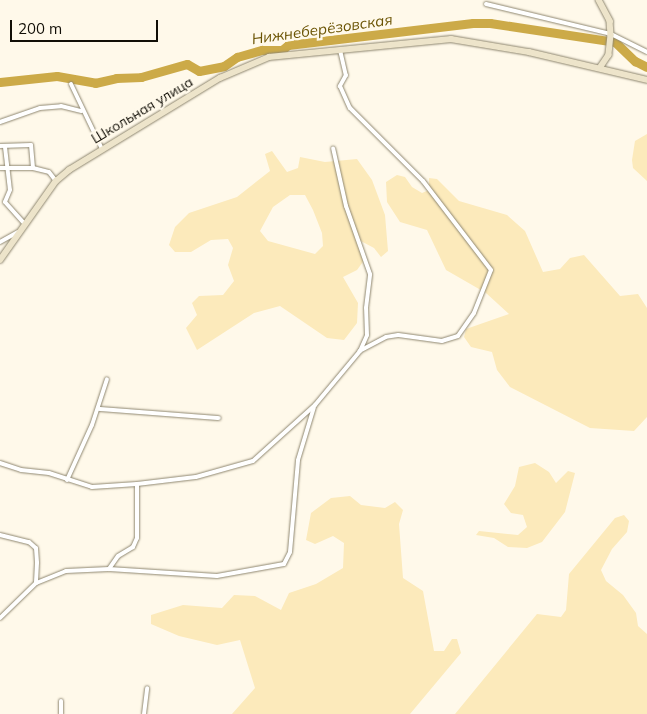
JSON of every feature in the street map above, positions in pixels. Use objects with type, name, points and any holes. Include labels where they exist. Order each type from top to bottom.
[{"type":"street","points":[[599,0],[610,21],[611,34],[609,54],[601,68]]},
{"type":"street","points":[[486,4],[611,34],[647,52]]},
{"type":"street","name":"Школьная улица","points":[[0,260],[24,223],[56,181],[102,149],[220,78],[252,62],[282,56],[451,39],[601,68],[647,80]]},
{"type":"street","points":[[340,50],[346,75],[340,86],[350,108],[423,181],[491,270],[474,313],[458,336],[442,341],[392,336],[360,351]]},
{"type":"street","points":[[70,84],[81,111],[102,149]]},
{"type":"street","points":[[0,122],[40,108],[61,106],[81,111]]},
{"type":"street","points":[[24,223],[6,204],[9,168],[2,147],[31,145],[33,168]]},
{"type":"street","points":[[0,463],[92,488],[196,477],[253,461],[314,405],[360,351],[367,335],[366,308],[370,274],[346,206],[334,148]]},
{"type":"street","points":[[0,168],[33,168],[49,172],[56,181]]},
{"type":"street","points":[[0,207],[6,204]]},
{"type":"street","points":[[0,242],[18,232]]},
{"type":"street","points":[[67,480],[99,409],[107,379]]},
{"type":"street","points":[[0,618],[36,583],[66,570],[110,569],[217,576],[284,564],[290,552],[298,460],[314,405]]},
{"type":"street","points":[[99,409],[218,418]]},
{"type":"street","points":[[110,569],[118,556],[133,547],[137,538],[137,484]]},
{"type":"street","points":[[0,536],[29,542],[36,548],[36,583]]},
{"type":"street","points":[[144,714],[147,688]]},
{"type":"street","points":[[61,701],[61,714]]},
{"type":"shaded area","points":[[647,134],[647,181],[633,168],[632,160],[635,141]]},
{"type":"shaded area","points":[[272,151],[287,172],[298,168],[300,157],[325,162],[357,159],[372,180],[385,215],[388,251],[381,257],[374,248],[357,239],[365,259],[357,270],[343,277],[358,303],[357,323],[344,340],[327,338],[280,306],[254,313],[197,350],[186,328],[197,315],[192,303],[199,296],[223,295],[234,281],[228,265],[233,248],[228,239],[211,240],[191,252],[175,252],[169,245],[175,227],[189,213],[237,197],[270,171],[265,154]],"holes":[[[290,195],[305,195],[322,233],[323,246],[315,254],[268,241],[260,231],[273,207]]]},
{"type":"shaded area","points":[[397,175],[405,177],[412,187],[422,193],[429,190],[429,178],[437,179],[459,201],[507,215],[525,231],[543,272],[560,269],[570,258],[584,255],[620,296],[638,294],[647,308],[647,417],[634,431],[590,428],[510,387],[497,370],[492,352],[471,347],[464,337],[466,329],[509,314],[486,293],[446,270],[427,230],[400,222],[387,202],[386,182]]},
{"type":"shaded area","points":[[535,463],[549,472],[556,483],[568,471],[575,473],[565,512],[542,542],[527,548],[508,547],[494,538],[476,535],[479,531],[518,535],[527,527],[523,515],[511,513],[504,504],[515,486],[519,467]]},
{"type":"shaded area","points":[[350,496],[361,505],[385,508],[395,502],[403,510],[399,524],[403,578],[423,591],[434,651],[444,651],[452,639],[457,639],[461,653],[410,714],[232,714],[255,688],[240,640],[217,645],[179,636],[151,624],[151,615],[183,605],[222,608],[234,595],[255,596],[281,610],[289,593],[316,584],[343,568],[344,543],[333,536],[315,544],[306,540],[311,513],[331,498]]},
{"type":"shaded area","points":[[624,515],[629,521],[627,532],[612,549],[601,570],[606,581],[623,595],[636,613],[638,626],[647,634],[647,714],[455,714],[537,614],[561,617],[566,610],[569,574],[615,518]]},
{"type":"waterway","name":"Нижнеберёзовская","points":[[0,82],[57,76],[95,83],[116,78],[141,77],[187,64],[199,71],[224,66],[237,57],[262,50],[282,50],[288,45],[473,23],[490,23],[615,42],[635,61],[647,67]]}]
